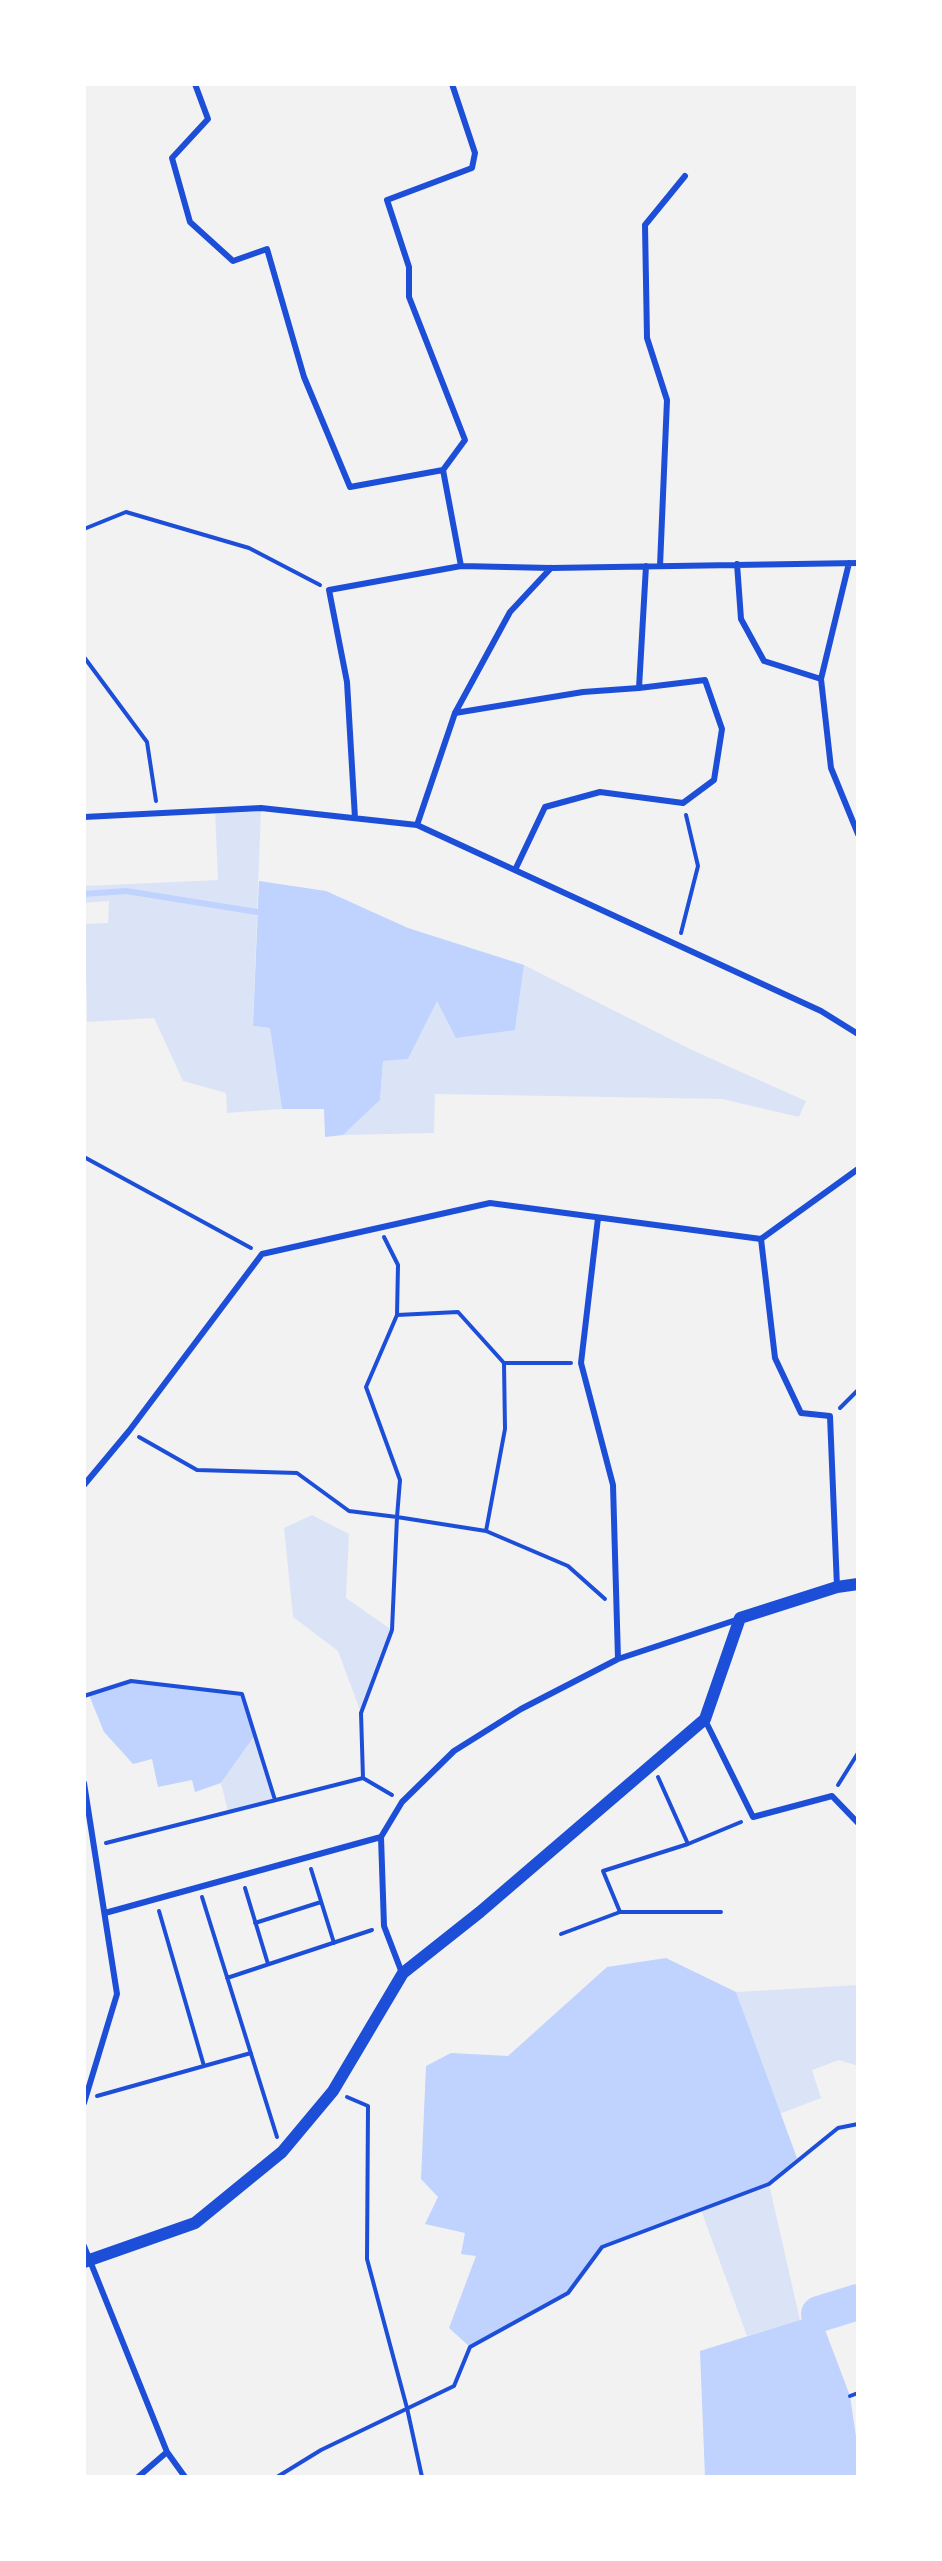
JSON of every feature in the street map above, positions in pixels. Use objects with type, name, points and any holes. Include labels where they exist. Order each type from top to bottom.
[{"type":"main road","points":[[86,2260],[195,2223],[282,2152],[333,2091],[403,1973],[480,1912],[705,1719],[740,1618],[837,1587],[858,1584]]},
{"type":"street","points":[[195,84],[208,119],[172,158],[190,222],[233,261],[267,249],[304,376],[350,487],[442,470],[465,440],[409,297],[409,267],[387,200],[471,168],[475,153],[453,84]]},
{"type":"street","points":[[660,566],[667,400],[647,338],[645,225],[685,176]]},
{"type":"street","points":[[442,470],[461,566]]},
{"type":"street","points":[[849,563],[821,679],[831,768],[858,834]]},
{"type":"street","points":[[355,818],[347,682],[329,590],[461,566],[551,568],[858,563]]},
{"type":"street","points":[[737,564],[741,619],[764,661],[821,679]]},
{"type":"street","points":[[639,688],[646,566]]},
{"type":"street","points":[[417,825],[455,713],[510,612],[551,568]]},
{"type":"street","points":[[455,713],[582,692],[705,680],[722,729],[714,780],[683,803],[600,792],[545,807],[515,870]]},
{"type":"street","points":[[84,817],[261,808],[417,825],[821,1011],[858,1034]]},
{"type":"street","points":[[84,1485],[129,1431],[262,1254],[490,1203],[761,1239],[858,1169]]},
{"type":"street","points":[[598,1218],[581,1363],[613,1485],[618,1659]]},
{"type":"street","points":[[761,1239],[775,1358],[801,1413],[830,1416],[837,1587]]},
{"type":"street","points":[[403,1973],[384,1926],[381,1837],[402,1802],[454,1751],[521,1709],[618,1659],[740,1618]]},
{"type":"street","points":[[705,1719],[753,1817],[832,1796],[858,1823]]},
{"type":"street","points":[[84,1783],[117,1994],[85,2101]]},
{"type":"street","points":[[105,1913],[381,1837]]},
{"type":"street","points":[[84,2246],[86,2260],[167,2452],[185,2477]]},
{"type":"street","points":[[138,2477],[167,2452]]},
{"type":"path","points":[[84,529],[126,512],[249,548],[329,590]]},
{"type":"path","points":[[84,657],[147,742],[158,814]]},
{"type":"path","points":[[678,945],[698,866],[683,803]]},
{"type":"path","points":[[84,1157],[262,1254]]},
{"type":"path","points":[[363,1778],[361,1713],[392,1630],[400,1480],[366,1387],[397,1315],[398,1265],[379,1227]]},
{"type":"path","points":[[397,1315],[458,1312],[504,1363],[505,1429],[486,1531]]},
{"type":"path","points":[[504,1363],[581,1363]]},
{"type":"path","points":[[830,1416],[858,1390]]},
{"type":"path","points":[[129,1431],[197,1470],[297,1473],[349,1511],[486,1531],[568,1566],[616,1609]]},
{"type":"path","points":[[84,1696],[131,1681],[242,1694],[275,1800]]},
{"type":"path","points":[[832,1796],[858,1753]]},
{"type":"path","points":[[652,1764],[688,1844]]},
{"type":"path","points":[[94,1846],[363,1778],[402,1802]]},
{"type":"path","points":[[620,1912],[603,1871],[688,1844],[753,1817]]},
{"type":"path","points":[[307,1857],[334,1943]]},
{"type":"path","points":[[241,1875],[268,1964]]},
{"type":"path","points":[[199,1887],[282,2152]]},
{"type":"path","points":[[156,1899],[204,2066]]},
{"type":"path","points":[[255,1923],[321,1902]]},
{"type":"path","points":[[561,1934],[620,1912],[721,1912]]},
{"type":"path","points":[[227,1978],[384,1926]]},
{"type":"path","points":[[85,2101],[251,2053]]},
{"type":"path","points":[[333,2091],[368,2106],[367,2259],[407,2408],[422,2477]]},
{"type":"path","points":[[277,2477],[321,2450],[454,2386],[470,2347],[568,2293],[602,2247],[769,2184],[837,2128],[858,2124]]},
{"type":"path","points":[[850,2396],[858,2393]]},
{"type":"shaded area","points":[[261,808],[253,1026],[270,1028],[282,1109],[227,1113],[226,1093],[183,1081],[154,1018],[87,1022],[85,924],[108,923],[109,901],[84,903],[84,886],[218,880],[215,811]]},
{"type":"shaded area","points":[[524,965],[692,1050],[806,1101],[799,1117],[722,1099],[435,1094],[434,1133],[343,1135],[380,1100],[383,1061],[408,1059],[437,1000],[515,1030]]},
{"type":"shaded area","points":[[312,1515],[349,1534],[346,1598],[392,1630],[361,1713],[338,1651],[293,1617],[284,1528]]},
{"type":"shaded area","points":[[255,1735],[275,1800],[228,1812],[221,1783]]},
{"type":"shaded area","points":[[858,1985],[858,2066],[839,2060],[812,2070],[821,2098],[779,2114],[736,1992]]},
{"type":"shaded area","points":[[769,2184],[800,2320],[747,2336],[701,2210]]},
{"type":"water","points":[[259,881],[326,891],[408,928],[524,965],[515,1030],[456,1038],[437,1001],[408,1059],[383,1061],[380,1100],[343,1135],[325,1137],[324,1109],[282,1109],[270,1028],[253,1026]]},
{"type":"water","points":[[131,1681],[242,1694],[255,1735],[221,1783],[195,1792],[192,1780],[158,1787],[152,1759],[133,1764],[104,1732],[89,1695]]},
{"type":"water","points":[[666,1958],[736,1992],[797,2158],[769,2184],[602,2247],[568,2293],[470,2347],[449,2328],[476,2256],[461,2254],[465,2233],[425,2224],[438,2197],[421,2179],[426,2066],[451,2053],[508,2056],[607,1967]]},
{"type":"water","points":[[819,2314],[850,2396],[858,2450],[858,2477],[705,2477],[700,2351]]},
{"type":"waterway","points":[[84,894],[126,891],[257,912]]},
{"type":"waterway","points":[[819,2314],[858,2302]]}]
